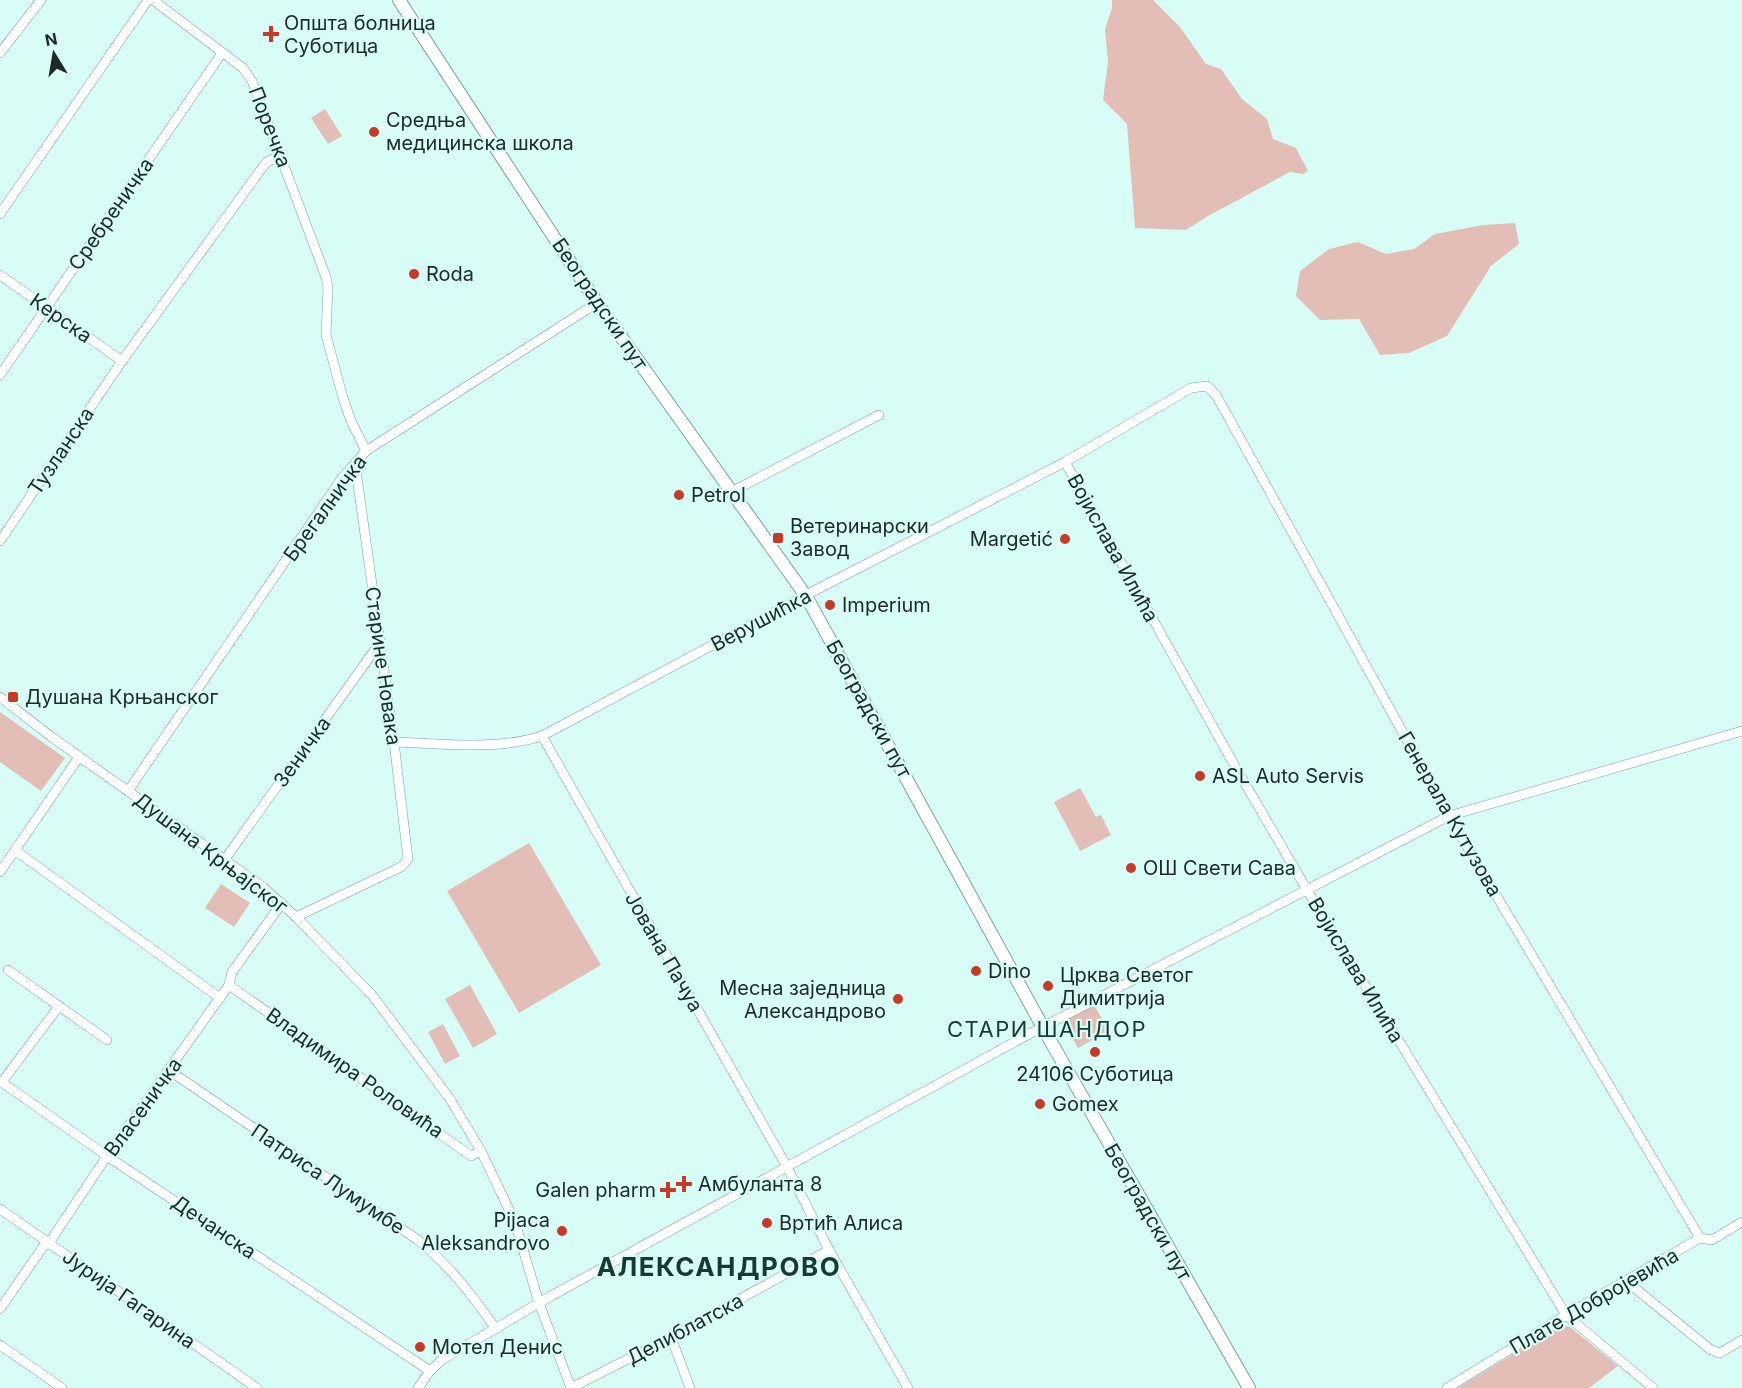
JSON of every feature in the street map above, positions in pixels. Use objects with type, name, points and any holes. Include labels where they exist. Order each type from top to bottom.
[{"type":"main road","name":"Београдски пут","points":[[399,0],[597,303],[806,596],[1042,1027],[1249,1388]]},
{"type":"street","points":[[0,53],[41,0]]},
{"type":"street","points":[[0,214],[148,0]]},
{"type":"street","name":"Поречка","points":[[153,0],[243,68],[252,81],[326,278],[327,335],[347,409],[366,450]]},
{"type":"street","name":"Сребреничка","points":[[0,375],[222,53]]},
{"type":"street","name":"Тузланска","points":[[0,541],[122,361],[262,168],[267,162],[281,155]]},
{"type":"street","name":"Керска","points":[[0,275],[122,361]]},
{"type":"street","name":"Брегалничка","points":[[128,791],[342,478],[366,450],[597,303]]},
{"type":"street","name":"Верушићка","points":[[394,742],[502,744],[524,742],[542,736],[1065,462],[1191,388],[1207,386]]},
{"type":"street","name":"Генерала Кутузова","points":[[1207,386],[1216,395],[1449,816],[1700,1238]]},
{"type":"street","points":[[733,491],[879,415]]},
{"type":"street","name":"Војислава Илића","points":[[1065,462],[1307,890],[1566,1315],[1653,1388]]},
{"type":"street","name":"Старине Новака","points":[[296,917],[401,867],[408,857],[355,463]]},
{"type":"street","name":"Зеничка","points":[[225,859],[380,644]]},
{"type":"street","name":"Душана Крњајског","points":[[0,697],[79,757],[225,859],[282,903],[372,995],[450,1099],[481,1151]]},
{"type":"street","points":[[418,1388],[430,1371],[443,1359],[539,1303],[1042,1027],[1449,816],[1742,731]]},
{"type":"street","name":"Јована Пачуа","points":[[542,736],[787,1167],[830,1250],[908,1388]]},
{"type":"street","points":[[0,872],[79,757]]},
{"type":"street","points":[[16,851],[220,998]]},
{"type":"street","name":"Власеничка","points":[[0,1310],[43,1246],[49,1243],[107,1156],[170,1071],[229,985],[232,972],[282,903]]},
{"type":"street","points":[[8,970],[107,1040]]},
{"type":"street","name":"Владимира Роловића","points":[[229,985],[471,1156],[481,1151]]},
{"type":"street","points":[[1,1081],[59,1005]]},
{"type":"street","name":"Патриса Лумумбе","points":[[170,1071],[418,1240],[457,1276],[496,1329]]},
{"type":"street","name":"Дечанска","points":[[1,1081],[107,1156],[430,1371]]},
{"type":"street","points":[[481,1151],[515,1222],[539,1303],[571,1388]]},
{"type":"street","name":"Јурија Гагарина","points":[[0,1209],[257,1388]]},
{"type":"street","name":"Плате Добројевића","points":[[1447,1388],[1566,1315],[1700,1238],[1712,1240],[1742,1222]]},
{"type":"street","name":"Делиблатска","points":[[571,1388],[671,1337],[830,1250]]},
{"type":"street","points":[[1626,1281],[1711,1350],[1720,1353],[1742,1340]]},
{"type":"street","points":[[671,1337],[690,1388]]},
{"type":"street","points":[[0,1345],[62,1388]]},
{"type":"shaded area","points":[[1112,0],[1153,0],[1180,27],[1206,64],[1221,69],[1242,99],[1267,119],[1273,139],[1296,148],[1308,171],[1303,174],[1290,172],[1186,230],[1135,228],[1127,124],[1103,100],[1108,62],[1105,29],[1112,8]]},
{"type":"shaded area","points":[[325,109],[342,136],[328,144],[311,118]]},
{"type":"shaded area","points":[[1515,223],[1519,244],[1491,266],[1447,336],[1409,353],[1380,355],[1359,319],[1320,320],[1296,296],[1300,271],[1329,249],[1358,242],[1386,254],[1414,249],[1435,234],[1483,225]]},
{"type":"shaded area","points":[[0,712],[65,758],[41,791],[0,762]]},
{"type":"shaded area","points":[[1080,788],[1096,817],[1101,815],[1111,835],[1080,851],[1054,802]]},
{"type":"shaded area","points":[[529,843],[601,965],[519,1013],[447,891]]},
{"type":"shaded area","points":[[221,884],[250,903],[234,927],[205,908]]},
{"type":"shaded area","points":[[470,985],[497,1034],[473,1048],[445,999]]},
{"type":"shaded area","points":[[1093,1003],[1109,1031],[1078,1048],[1062,1020]]},
{"type":"shaded area","points":[[443,1024],[460,1056],[445,1064],[428,1032]]},
{"type":"shaded area","points":[[1562,1325],[1570,1327],[1618,1366],[1589,1388],[1457,1388]]},
{"type":"place","name":"Општа болница Суботица","points":[[271,34]]},
{"type":"place","name":"Средња медицинска школа","points":[[374,132]]},
{"type":"place","name":"Roda","points":[[414,274]]},
{"type":"place","name":"Petrol","points":[[679,495]]},
{"type":"place","name":"Ветеринарски Завод","points":[[778,538]]},
{"type":"place","name":"Margetić","points":[[1065,539]]},
{"type":"place","name":"Imperium","points":[[830,605]]},
{"type":"place","name":"Душана Крњанског","points":[[13,697]]},
{"type":"place","name":"ASL Auto Servis","points":[[1200,776]]},
{"type":"place","name":"ОШ Свети Сава","points":[[1131,868]]},
{"type":"place","name":"Dino","points":[[976,971]]},
{"type":"place","name":"Црква Светог Димитрија","points":[[1048,986]]},
{"type":"place","name":"Месна заједница Александрово","points":[[898,999]]},
{"type":"place","name":"24106 Суботица","points":[[1095,1052]]},
{"type":"place","name":"Gomex","points":[[1040,1104]]},
{"type":"place","name":"Амбуланта 8","points":[[684,1184]]},
{"type":"place","name":"Galen pharm","points":[[668,1190]]},
{"type":"place","name":"Вртић Алиса","points":[[767,1223]]},
{"type":"place","name":"Pijaca Aleksandrovo","points":[[562,1231]]},
{"type":"place","name":"Мотел Денис","points":[[420,1347]]},
{"type":"district","name":"СТАРИ ШАНДОР","points":[[1047,1029]]},
{"type":"district","name":"АЛЕКСАНДРОВО","points":[[719,1266]]}]
